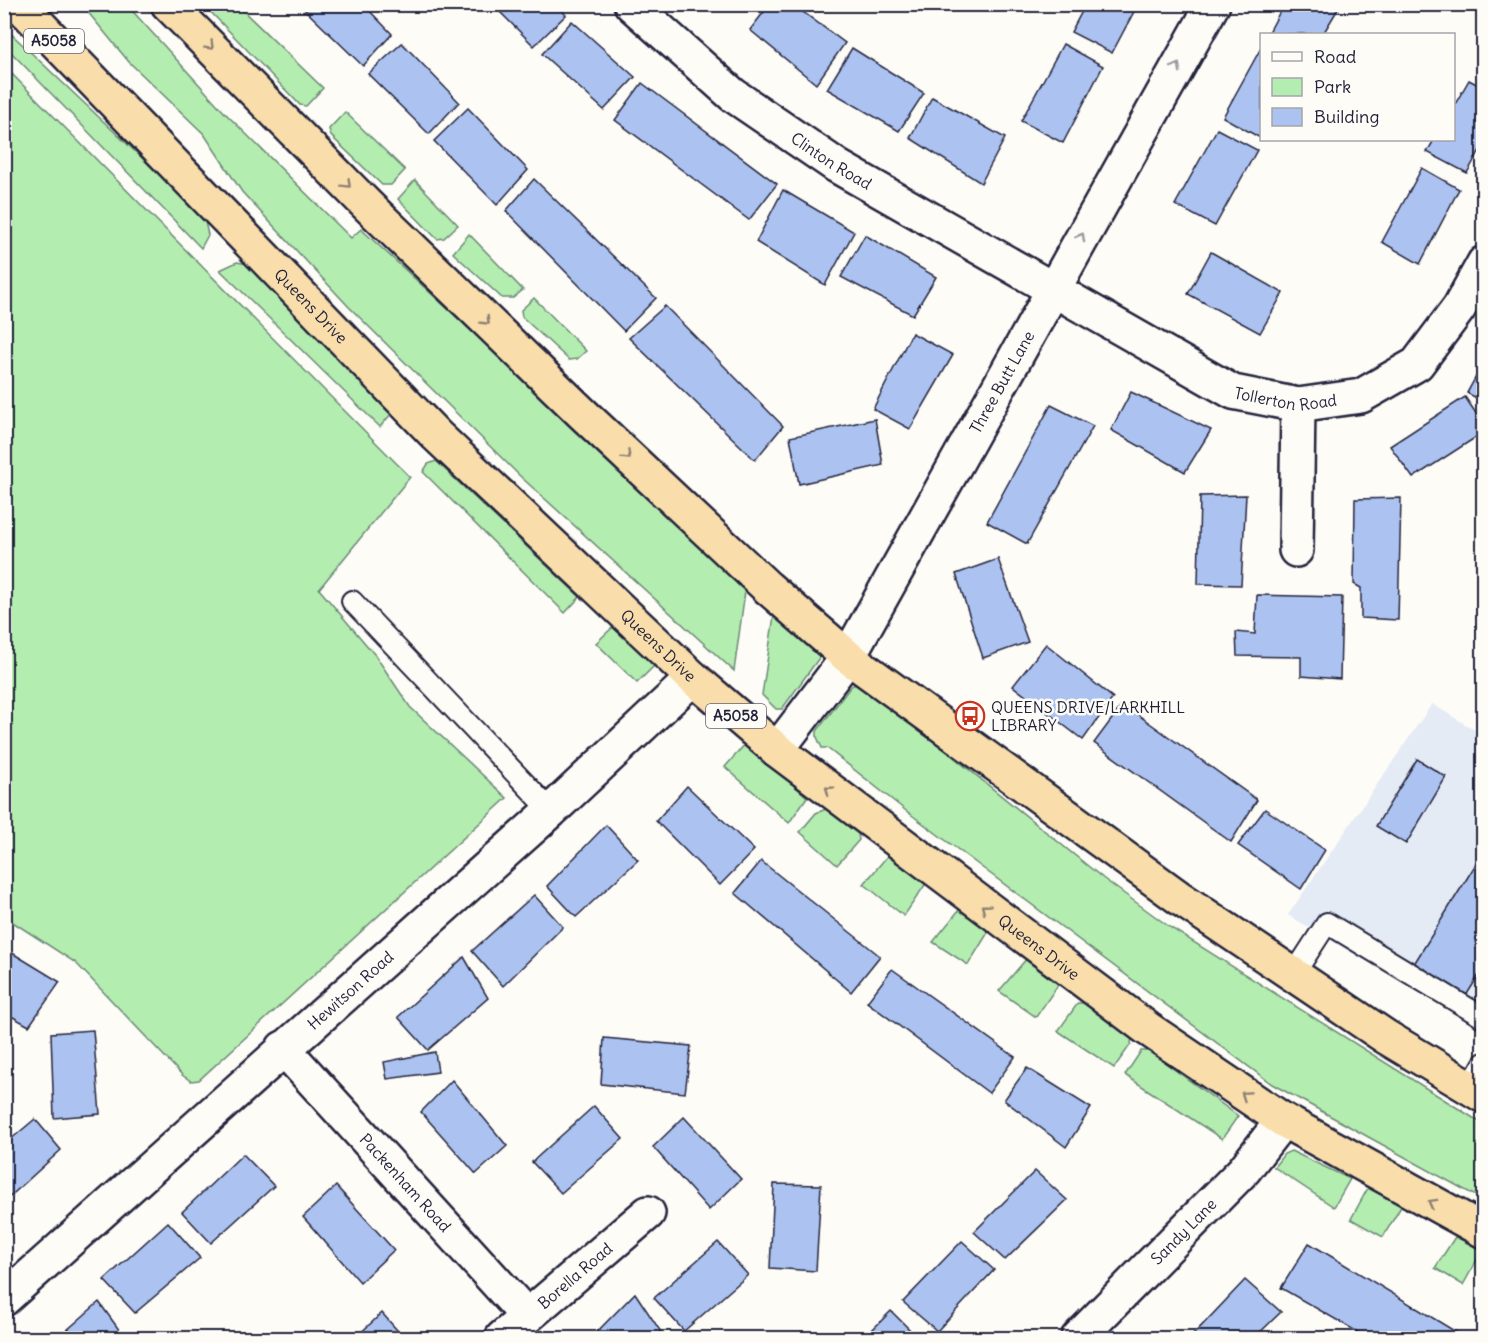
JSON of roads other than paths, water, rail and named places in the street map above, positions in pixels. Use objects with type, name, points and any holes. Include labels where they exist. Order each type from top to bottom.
[{"type":"highway","name":"Queens Drive","points":[[19,4],[436,435],[693,678],[777,750],[1148,1029],[1283,1120],[1484,1231]]},
{"type":"highway","points":[[168,4],[367,205],[583,414],[767,587],[848,657],[1181,899],[1386,1036],[1479,1082]]},
{"type":"street","name":"Three Butt Lane","points":[[777,750],[848,657],[1213,4]]},
{"type":"street","name":"Clinton Road","points":[[636,6],[733,95],[837,166],[1053,288]]},
{"type":"street","name":"Tollerton Road","points":[[1053,288],[1233,392],[1298,405],[1361,396],[1417,364],[1459,308],[1484,263]]},
{"type":"street","points":[[1296,550],[1298,405]]},
{"type":"street","name":"Hewitson Road","points":[[4,1299],[283,1048],[551,812],[693,678]]},
{"type":"street","name":"Packenham Road","points":[[283,1048],[527,1316]]},
{"type":"street","name":"Sandy Lane","points":[[1078,1338],[1244,1170],[1283,1120]]},
{"type":"street","name":"Borella Road","points":[[502,1338],[648,1213]]},
{"type":"lane","points":[[352,601],[551,812]]},
{"type":"lane","points":[[1294,974],[1327,923],[1484,1018]]},
{"type":"place","name":"QUEENS DRIVE/LARKHILL LIBRARY","points":[[970,716]]}]
